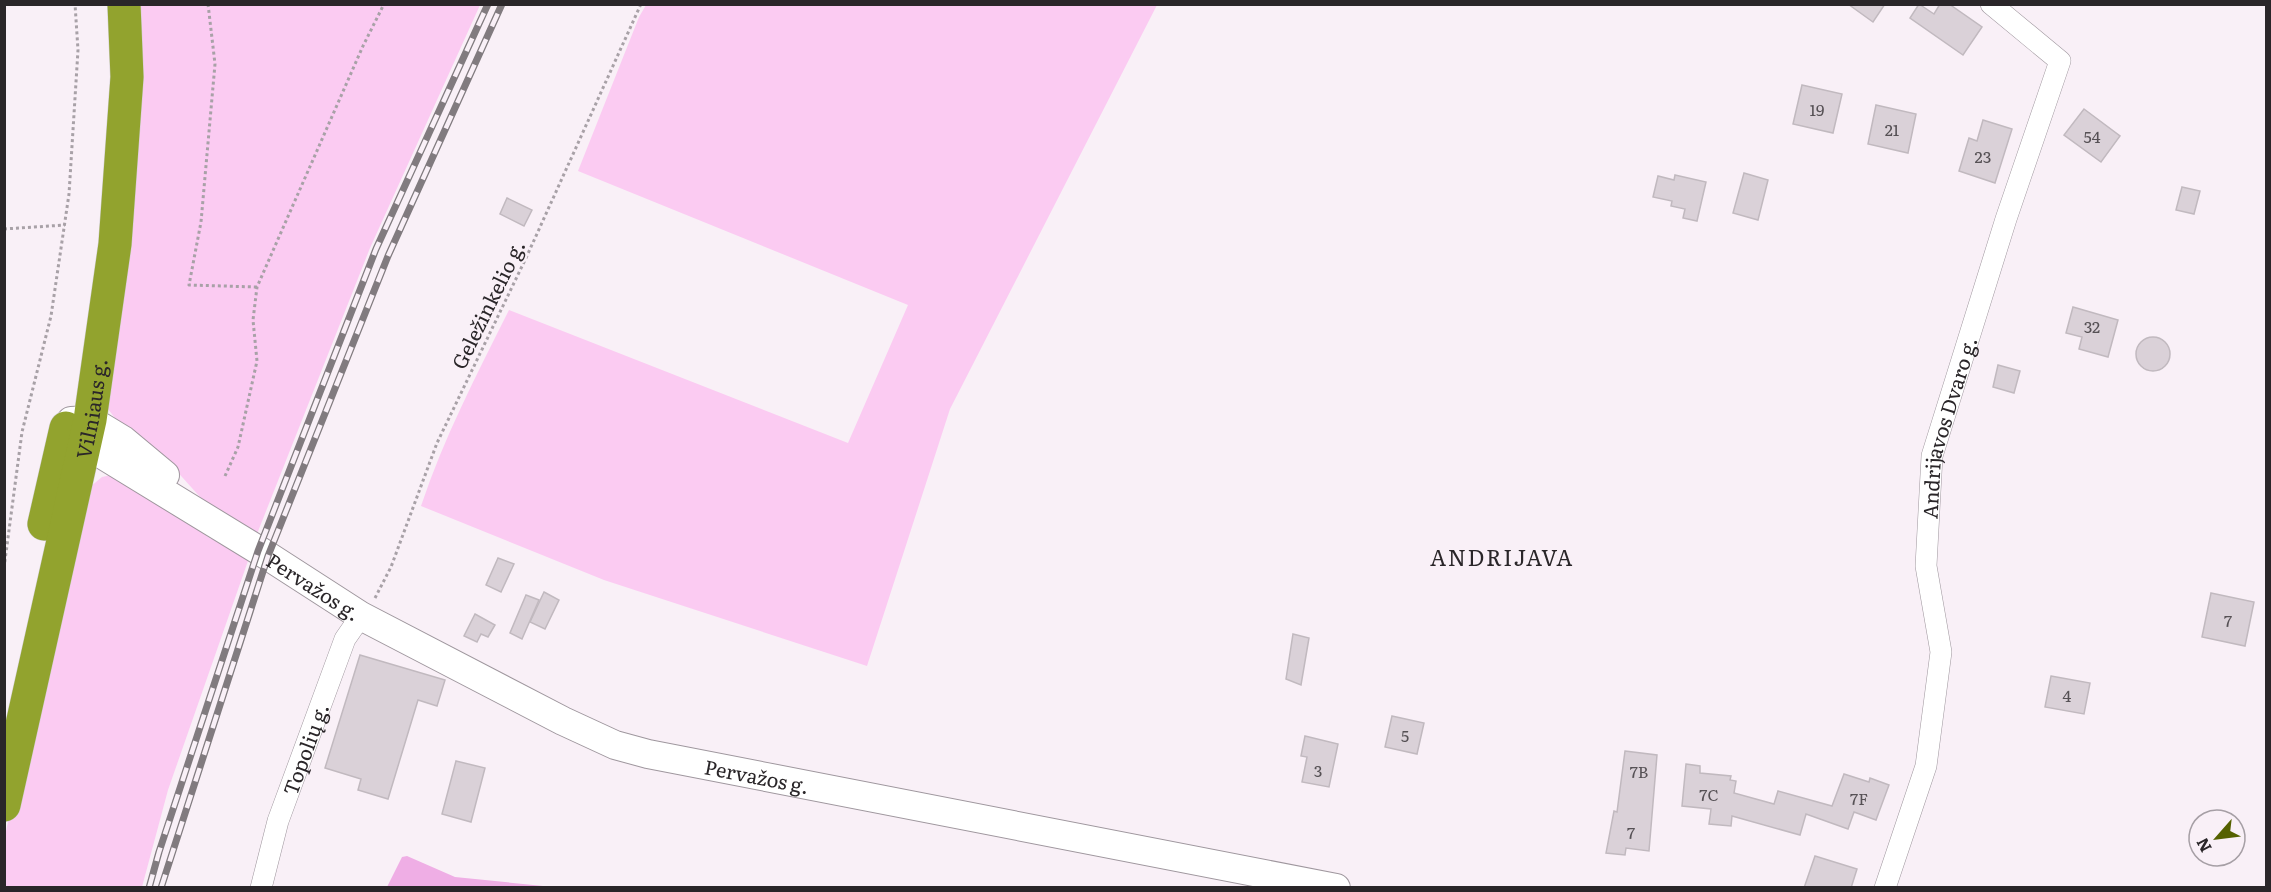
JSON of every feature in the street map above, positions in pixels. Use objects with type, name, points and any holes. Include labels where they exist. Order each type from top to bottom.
[{"type":"highway","name":"Vilniaus g.","points":[[4,716],[81,429],[92,269],[102,182],[108,92],[105,4]]},
{"type":"highway","name":"Vilniaus g.","points":[[4,805],[81,429],[115,244],[127,77],[124,4]]},
{"type":"main road","name":"Pervažos g.","points":[[81,429],[123,440],[226,531],[361,616],[563,721],[615,745],[648,754],[1336,888]]},
{"type":"street","name":"Andrijavos Dvaro g.","points":[[1885,888],[1926,766],[1941,652],[1926,566],[1932,456],[2006,219],[2060,61],[1991,4]]},
{"type":"street","name":"Topolių g.","points":[[261,888],[281,810],[345,639],[361,616]]},
{"type":"path","points":[[4,568],[22,432],[51,316],[69,194],[78,50],[75,4]]},
{"type":"path","points":[[208,4],[215,64],[201,222],[189,285],[257,287]]},
{"type":"path","points":[[225,477],[238,447],[257,361],[253,320],[257,287],[363,46],[384,4]]},
{"type":"path","name":"Geležinkelio g.","points":[[361,616],[378,594],[391,567],[437,443],[526,258],[640,4]]},
{"type":"path","points":[[4,229],[64,225]]},
{"type":"shaded area","points":[[137,5],[480,5],[370,248],[255,539],[219,518],[173,467],[121,426],[108,409]]},
{"type":"shaded area","points":[[646,5],[1157,5],[950,409],[867,666],[604,580],[421,506],[450,431],[509,310],[848,443],[908,305],[578,171],[639,17]]},
{"type":"shaded area","points":[[111,475],[123,478],[211,539],[216,537],[249,558],[168,790],[142,887],[5,888],[5,836],[24,745],[90,487],[102,477]]},
{"type":"shaded area","points":[[407,856],[455,877],[553,887],[387,887],[402,857]]},
{"type":"building","points":[[1848,4],[1885,4],[1873,22]]},
{"type":"building","points":[[1919,4],[1934,14],[1940,4],[1949,4],[1982,27],[1963,55],[1910,18]]},
{"type":"building","points":[[1802,85],[1842,94],[1833,133],[1793,124]]},
{"type":"building","points":[[1876,105],[1916,114],[1908,153],[1868,144]]},
{"type":"building","points":[[2084,109],[2120,136],[2101,162],[2064,135]]},
{"type":"building","points":[[1983,120],[2012,129],[1995,183],[1959,171],[1969,138],[1977,141]]},
{"type":"building","points":[[1744,173],[1768,180],[1758,220],[1733,213]]},
{"type":"building","points":[[1675,175],[1706,182],[1697,221],[1683,218],[1685,209],[1671,206],[1672,201],[1653,197],[1658,176],[1674,180]]},
{"type":"building","points":[[2182,187],[2200,191],[2194,214],[2176,210]]},
{"type":"building","points":[[507,198],[532,210],[524,226],[500,214]]},
{"type":"building","points":[[2073,307],[2118,320],[2108,357],[2079,349],[2082,337],[2066,333]]},
{"type":"building","points":[[2153,337],[2165,342],[2170,354],[2165,366],[2153,371],[2141,366],[2136,354],[2141,342]]},
{"type":"building","points":[[1998,365],[2020,371],[2014,393],[1993,387]]},
{"type":"building","points":[[498,558],[514,564],[501,592],[486,585]]},
{"type":"building","points":[[544,592],[559,600],[545,629],[530,622]]},
{"type":"building","points":[[2211,593],[2254,602],[2245,646],[2202,637]]},
{"type":"building","points":[[526,595],[539,600],[522,639],[510,633]]},
{"type":"building","points":[[475,614],[495,625],[488,637],[481,634],[477,642],[464,636]]},
{"type":"building","points":[[1293,634],[1309,638],[1301,685],[1286,679]]},
{"type":"building","points":[[360,655],[445,680],[437,706],[418,700],[388,799],[358,790],[361,779],[325,768]]},
{"type":"building","points":[[2051,676],[2090,683],[2084,714],[2045,707]]},
{"type":"building","points":[[1392,716],[1424,723],[1417,754],[1385,747]]},
{"type":"building","points":[[1305,736],[1338,744],[1329,787],[1302,782],[1307,757],[1301,756]]},
{"type":"building","points":[[1625,751],[1657,755],[1649,851],[1626,848],[1625,855],[1606,853],[1614,811],[1617,812]]},
{"type":"building","points":[[456,761],[485,768],[471,822],[442,814]]},
{"type":"building","points":[[1686,764],[1700,766],[1700,773],[1731,776],[1730,780],[1736,781],[1734,793],[1774,804],[1778,791],[1832,806],[1844,774],[1869,782],[1870,778],[1889,785],[1876,820],[1854,812],[1848,829],[1806,814],[1800,835],[1732,816],[1731,826],[1709,824],[1711,809],[1682,806]]},
{"type":"building","points":[[1815,856],[1857,869],[1851,888],[1804,888]]},
{"type":"railway","points":[[149,888],[258,551],[376,249],[488,4]]},
{"type":"railway","points":[[161,888],[268,556],[388,256],[502,4]]},
{"type":"district","name":"ANDRIJAVA","points":[[1502,556]]}]
